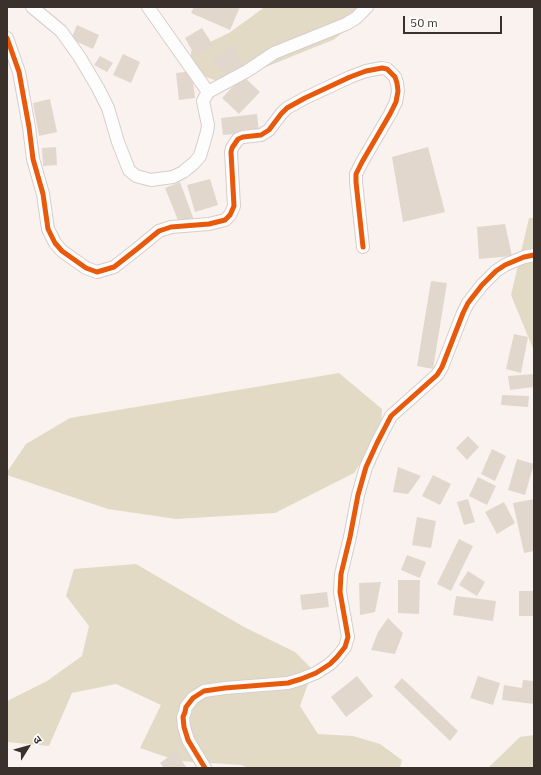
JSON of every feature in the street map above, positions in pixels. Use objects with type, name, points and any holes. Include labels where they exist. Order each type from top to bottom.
[{"type":"street","points":[[32,7],[61,31],[79,56],[108,108],[124,159],[129,170],[136,176],[151,180],[173,177],[183,172],[200,156],[208,125],[203,101],[208,92],[247,72],[274,53],[346,24],[356,18],[367,7]]},
{"type":"street","points":[[148,7],[208,92]]},
{"type":"street","points":[[7,38],[19,72],[33,159],[43,194],[48,229],[55,243],[62,251],[86,268],[97,272],[114,267],[138,249],[159,230],[209,224],[225,220],[230,215],[234,206],[231,152],[238,139],[243,137],[261,136],[269,130],[281,114],[305,98],[366,71],[382,68],[387,69],[395,77],[397,83],[398,92],[396,102],[356,174],[363,247]]},
{"type":"street","points":[[205,768],[188,740],[184,727],[183,717],[186,707],[193,698],[204,691],[288,683],[301,680],[330,664],[346,647],[348,637],[340,592],[341,574],[358,495],[366,467],[377,443],[391,416],[437,375],[442,367],[468,303],[482,285],[496,271],[505,265],[524,257],[534,255]]},
{"type":"shaded area","points":[[263,7],[371,7],[335,39],[224,84],[191,71],[191,51],[229,33]]},
{"type":"shaded area","points":[[529,218],[534,218],[534,351],[511,295]]},
{"type":"shaded area","points":[[339,373],[382,409],[381,432],[354,473],[275,513],[176,519],[108,509],[7,475],[7,472],[26,444],[70,418]]},
{"type":"shaded area","points":[[136,564],[244,627],[295,652],[313,670],[300,706],[318,734],[353,736],[380,744],[402,760],[400,768],[249,768],[241,765],[178,761],[140,748],[161,705],[116,684],[72,693],[49,746],[7,742],[7,703],[9,700],[47,681],[82,656],[89,626],[66,596],[74,569]]},
{"type":"shaded area","points":[[534,735],[534,768],[488,768],[520,737]]},
{"type":"building","points":[[194,7],[240,7],[230,30],[191,13]]},
{"type":"building","points":[[77,25],[99,35],[93,49],[71,39]]},
{"type":"building","points":[[202,28],[213,45],[195,56],[185,38]]},
{"type":"building","points":[[232,45],[244,64],[225,73],[212,60]]},
{"type":"building","points":[[123,54],[140,62],[131,83],[113,75]]},
{"type":"building","points":[[100,56],[113,63],[107,72],[94,65]]},
{"type":"building","points":[[192,71],[195,98],[179,100],[176,73]]},
{"type":"building","points":[[243,76],[260,92],[239,114],[222,98]]},
{"type":"building","points":[[50,99],[57,132],[39,136],[33,103]]},
{"type":"building","points":[[257,114],[259,132],[223,135],[221,118]]},
{"type":"building","points":[[56,147],[57,165],[43,166],[42,148]]},
{"type":"building","points":[[428,147],[445,212],[403,222],[392,157]]},
{"type":"building","points":[[210,179],[218,205],[195,212],[187,185]]},
{"type":"building","points":[[180,182],[194,220],[180,225],[165,188]]},
{"type":"building","points":[[505,224],[512,256],[479,259],[477,227]]},
{"type":"building","points":[[431,281],[447,283],[433,369],[417,366]]},
{"type":"building","points":[[514,334],[528,337],[521,373],[506,369]]},
{"type":"building","points":[[534,374],[534,387],[510,390],[508,376]]},
{"type":"building","points":[[502,395],[529,396],[528,407],[501,405]]},
{"type":"building","points":[[468,436],[479,447],[467,460],[456,448]]},
{"type":"building","points":[[492,449],[506,456],[495,481],[481,474]]},
{"type":"building","points":[[517,459],[534,464],[525,495],[508,490]]},
{"type":"building","points":[[398,467],[421,476],[408,494],[393,492]]},
{"type":"building","points":[[433,475],[451,484],[440,505],[422,496]]},
{"type":"building","points":[[478,477],[496,486],[487,505],[469,496]]},
{"type":"building","points":[[468,499],[475,522],[464,525],[457,502]]},
{"type":"building","points":[[534,499],[534,551],[524,553],[513,503]]},
{"type":"building","points":[[504,502],[515,523],[497,534],[485,512]]},
{"type":"building","points":[[417,517],[436,521],[431,548],[412,545]]},
{"type":"building","points":[[459,539],[473,546],[451,591],[437,584]]},
{"type":"building","points":[[407,555],[426,562],[420,578],[401,570]]},
{"type":"building","points":[[468,571],[485,582],[477,596],[459,585]]},
{"type":"building","points":[[398,580],[420,580],[419,614],[398,613]]},
{"type":"building","points":[[381,582],[375,612],[360,615],[359,583]]},
{"type":"building","points":[[519,591],[534,591],[534,616],[519,616]]},
{"type":"building","points":[[327,592],[329,607],[302,610],[300,595]]},
{"type":"building","points":[[456,596],[496,601],[493,621],[453,615]]},
{"type":"building","points":[[388,618],[403,633],[395,654],[371,650],[378,632]]},
{"type":"building","points":[[357,676],[373,696],[346,717],[331,697]]},
{"type":"building","points":[[478,676],[500,683],[493,705],[470,698]]},
{"type":"building","points":[[402,678],[458,731],[450,741],[394,687]]},
{"type":"building","points":[[523,680],[534,681],[534,704],[502,700],[504,685],[522,688]]},
{"type":"building","points":[[175,752],[187,768],[164,768],[160,763]]},
{"type":"cycle path","points":[[7,38],[19,72],[33,159],[43,194],[48,229],[55,243],[62,251],[86,268],[97,272],[114,267],[159,231],[171,227],[209,224],[225,220],[230,215],[234,206],[231,152],[238,139],[261,135],[269,130],[287,108],[305,98],[366,71],[382,68],[387,69],[395,77],[397,83],[398,91],[396,102],[356,174],[363,247]]},
{"type":"cycle path","points":[[205,768],[188,740],[184,727],[183,717],[186,707],[193,698],[204,691],[288,683],[301,679],[316,673],[330,664],[345,647],[348,637],[340,592],[341,574],[358,495],[366,467],[377,443],[391,416],[437,375],[442,367],[463,313],[468,303],[482,285],[496,271],[505,265],[524,257],[534,255]]}]
